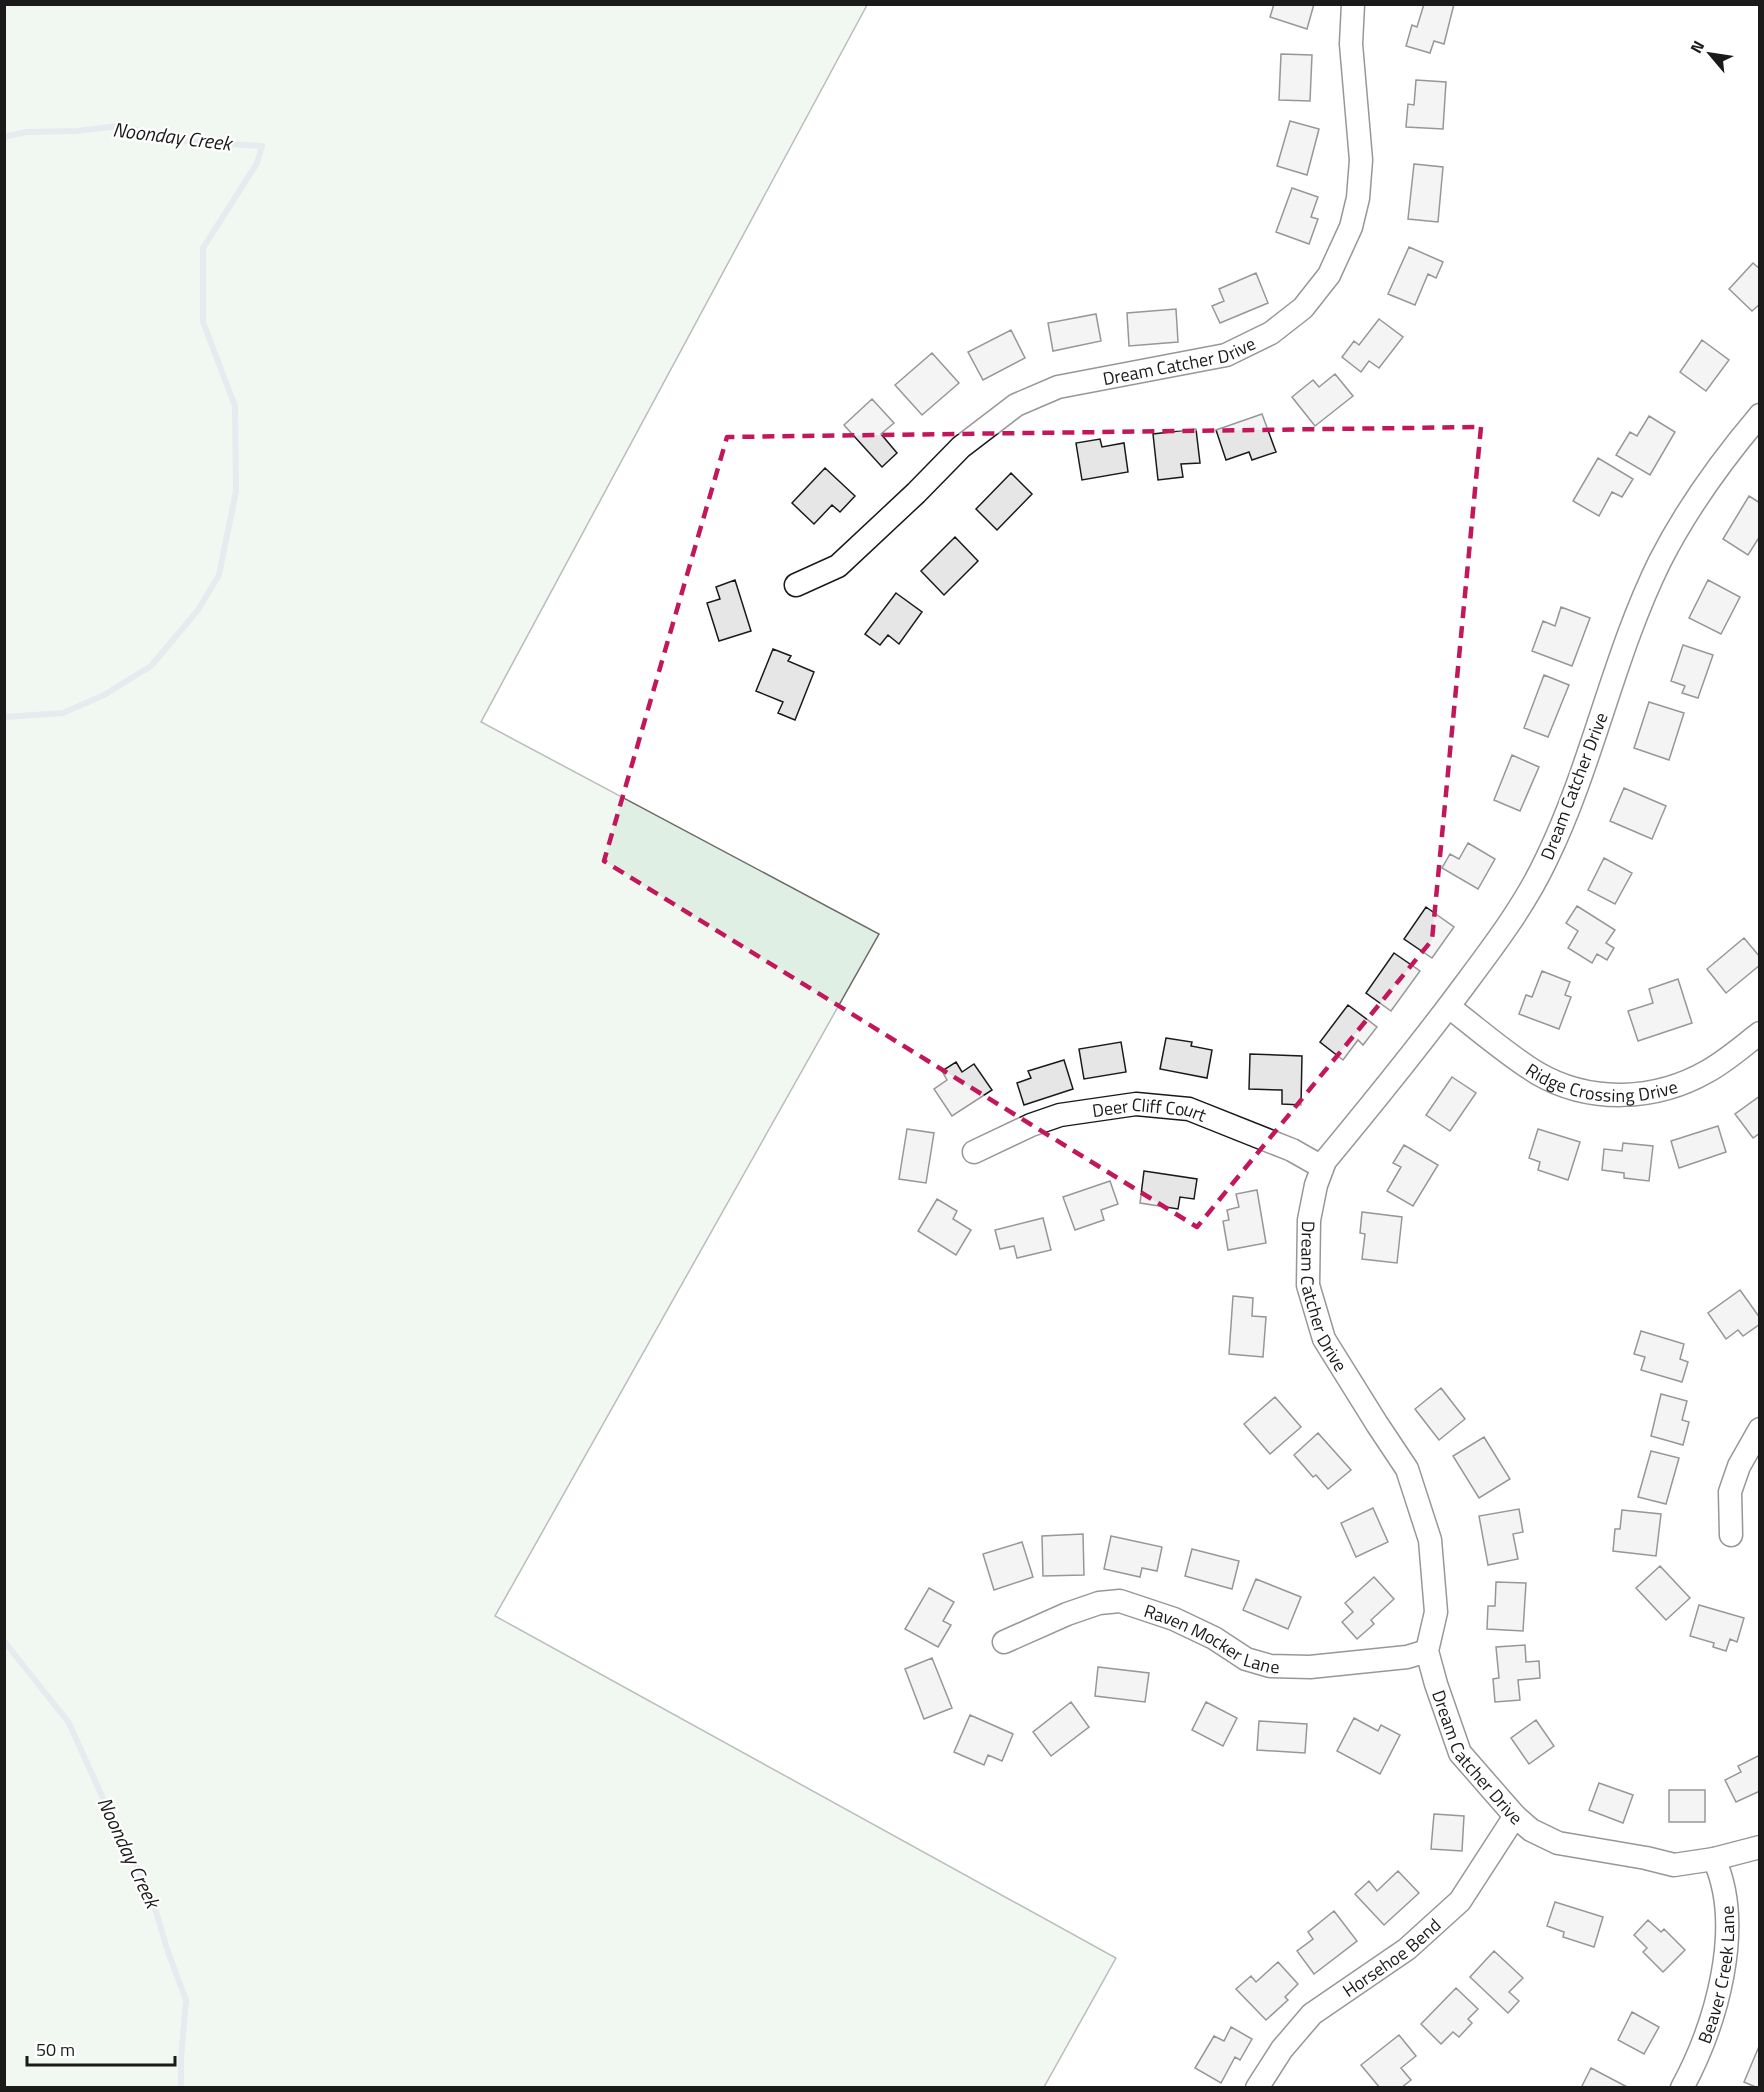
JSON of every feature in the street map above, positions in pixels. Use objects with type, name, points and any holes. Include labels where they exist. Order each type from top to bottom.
[{"type":"street","name":"Dream Catcher Drive","points":[[795,585],[838,566],[961,447],[1016,405],[1058,387],[1226,355],[1271,333],[1303,308],[1329,275],[1352,227],[1358,198],[1361,160],[1351,44],[1353,4]]},
{"type":"street","name":"Dream Catcher Drive","points":[[1760,415],[1707,481],[1660,562],[1630,634],[1576,786],[1547,859],[1514,917],[1425,1039],[1325,1161],[1316,1185],[1309,1220],[1308,1285],[1324,1339],[1407,1469],[1430,1540],[1436,1612],[1427,1651],[1460,1753],[1515,1816],[1532,1830],[1558,1843],[1674,1865],[1714,1859],[1760,1848]]},
{"type":"street","name":"Ridge Crossing Drive","points":[[1449,1007],[1522,1064],[1539,1074],[1575,1089],[1607,1095],[1646,1094],[1678,1085],[1710,1070],[1760,1033]]},
{"type":"street","name":"Deer Cliff Court","points":[[974,1152],[1031,1125],[1060,1115],[1136,1104],[1189,1109],[1292,1150],[1322,1167]]},
{"type":"street","points":[[1731,1535],[1730,1492],[1739,1466],[1760,1429]]},
{"type":"street","name":"Raven Mocker Lane","points":[[1004,1642],[1067,1614],[1100,1603],[1120,1600],[1174,1619],[1214,1638],[1246,1659],[1270,1666],[1310,1667],[1407,1657],[1427,1651]]},
{"type":"street","name":"Horsehoe Bend","points":[[1257,2088],[1282,2049],[1312,2014],[1407,1949],[1460,1901],[1515,1816]]},
{"type":"street","name":"Beaver Creek Lane","points":[[1682,2088],[1697,2061],[1722,1980],[1729,1920],[1721,1876],[1714,1859]]},
{"type":"highlighted area","points":[[1481,427],[1432,940],[1197,1227],[604,861],[727,437]]},
{"type":"green space","points":[[5,4],[867,5],[481,722],[879,934],[495,1616],[1116,1958],[1044,2087],[5,2087]]},
{"type":"building","points":[[1274,4],[1314,4],[1307,29],[1270,17]]},
{"type":"building","points":[[1424,4],[1454,4],[1444,44],[1434,41],[1430,53],[1406,46],[1412,25],[1417,27]]},
{"type":"building","points":[[1281,54],[1312,55],[1310,101],[1279,100]]},
{"type":"building","points":[[1416,80],[1446,82],[1443,129],[1406,127],[1408,104],[1414,105]]},
{"type":"building","points":[[1290,121],[1319,129],[1307,175],[1277,166]]},
{"type":"building","points":[[1414,164],[1443,167],[1438,222],[1408,219]]},
{"type":"building","points":[[1292,188],[1318,197],[1311,217],[1318,219],[1309,244],[1276,232]]},
{"type":"building","points":[[1409,247],[1443,262],[1436,278],[1428,274],[1415,305],[1388,294]]},
{"type":"building","points":[[1753,263],[1760,269],[1760,304],[1752,311],[1729,289]]},
{"type":"building","points":[[1256,273],[1268,303],[1220,323],[1212,306],[1224,301],[1219,289]]},
{"type":"building","points":[[1176,309],[1178,342],[1129,346],[1127,313]]},
{"type":"building","points":[[1096,314],[1101,341],[1053,351],[1048,323]]},
{"type":"building","points":[[1379,319],[1403,337],[1379,368],[1369,361],[1361,372],[1342,357],[1354,341],[1359,345]]},
{"type":"building","points":[[1011,330],[1025,358],[983,380],[968,352]]},
{"type":"building","points":[[1702,340],[1729,360],[1706,391],[1680,372]]},
{"type":"building","points":[[932,353],[959,383],[922,415],[895,385]]},
{"type":"building","points":[[1335,374],[1353,396],[1315,426],[1292,397],[1313,380],[1319,387]]},
{"type":"building","points":[[872,399],[894,423],[881,434],[897,453],[882,467],[844,425]]},
{"type":"building","points":[[1262,414],[1276,452],[1252,460],[1249,452],[1226,460],[1216,430]]},
{"type":"building","points":[[1649,416],[1675,432],[1650,475],[1616,455],[1630,432],[1637,436]]},
{"type":"building","points":[[1196,429],[1200,463],[1181,464],[1183,477],[1158,480],[1153,434]]},
{"type":"building","points":[[1100,439],[1102,447],[1124,443],[1128,472],[1082,480],[1076,443]]},
{"type":"building","points":[[1598,458],[1633,479],[1622,497],[1612,492],[1599,516],[1573,501]]},
{"type":"building","points":[[825,468],[855,496],[840,512],[832,505],[814,524],[792,503]]},
{"type":"building","points":[[1011,473],[1032,494],[997,530],[976,509]]},
{"type":"building","points":[[1749,496],[1760,503],[1760,536],[1748,555],[1723,539]]},
{"type":"building","points":[[955,537],[978,561],[944,595],[921,571]]},
{"type":"building","points":[[735,580],[751,631],[719,641],[707,603],[720,599],[716,587]]},
{"type":"building","points":[[1708,580],[1740,597],[1721,634],[1689,618]]},
{"type":"building","points":[[896,593],[922,612],[899,644],[888,635],[880,645],[865,634]]},
{"type":"building","points":[[1561,607],[1590,618],[1572,666],[1532,651],[1543,621],[1555,626]]},
{"type":"building","points":[[1683,645],[1713,655],[1698,698],[1682,693],[1685,686],[1671,681]]},
{"type":"building","points":[[773,649],[791,656],[788,661],[814,672],[795,720],[778,713],[783,702],[756,691]]},
{"type":"building","points":[[1544,675],[1569,685],[1548,737],[1524,728]]},
{"type":"building","points":[[1649,702],[1684,713],[1669,760],[1634,748]]},
{"type":"building","points":[[1512,755],[1539,767],[1520,811],[1494,800]]},
{"type":"building","points":[[1624,788],[1666,806],[1652,839],[1610,821]]},
{"type":"building","points":[[1468,843],[1495,859],[1478,889],[1442,868],[1450,854],[1459,859]]},
{"type":"building","points":[[1604,858],[1632,873],[1615,904],[1588,890]]},
{"type":"building","points":[[1577,906],[1615,930],[1606,943],[1614,948],[1607,960],[1597,954],[1592,963],[1568,948],[1578,931],[1566,923]]},
{"type":"building","points":[[1426,907],[1454,927],[1432,958],[1404,939]]},
{"type":"building","points":[[1744,938],[1760,957],[1760,965],[1726,993],[1707,969]]},
{"type":"building","points":[[1394,953],[1420,971],[1391,1011],[1366,993]]},
{"type":"building","points":[[1542,971],[1570,982],[1565,995],[1571,997],[1559,1029],[1519,1014],[1526,995],[1532,997]]},
{"type":"building","points":[[1678,979],[1692,1023],[1638,1041],[1628,1011],[1653,1003],[1649,989]]},
{"type":"building","points":[[1348,1005],[1377,1027],[1363,1045],[1358,1040],[1343,1060],[1320,1042]]},
{"type":"building","points":[[1166,1038],[1192,1042],[1191,1046],[1212,1050],[1207,1078],[1160,1069]]},
{"type":"building","points":[[1121,1042],[1126,1072],[1084,1079],[1079,1049]]},
{"type":"building","points":[[1250,1054],[1302,1056],[1301,1105],[1282,1104],[1282,1090],[1249,1089]]},
{"type":"building","points":[[1064,1060],[1073,1089],[1024,1105],[1017,1083],[1031,1078],[1028,1071]]},
{"type":"building","points":[[956,1062],[962,1072],[974,1064],[992,1090],[952,1116],[934,1089],[947,1080],[942,1071]]},
{"type":"building","points":[[1452,1077],[1476,1093],[1450,1131],[1426,1115]]},
{"type":"building","points":[[1760,1096],[1760,1133],[1753,1138],[1735,1114]]},
{"type":"building","points":[[1718,1126],[1726,1152],[1679,1168],[1671,1141]]},
{"type":"building","points":[[907,1129],[934,1133],[926,1183],[899,1179]]},
{"type":"building","points":[[1538,1129],[1580,1142],[1568,1180],[1538,1170],[1540,1162],[1529,1158]]},
{"type":"building","points":[[1623,1143],[1653,1146],[1649,1181],[1624,1178],[1624,1173],[1602,1170],[1604,1149],[1622,1151]]},
{"type":"building","points":[[1404,1145],[1438,1165],[1413,1206],[1387,1191],[1401,1167],[1393,1163]]},
{"type":"building","points":[[1144,1171],[1197,1179],[1194,1199],[1180,1197],[1178,1209],[1140,1203]]},
{"type":"building","points":[[1110,1181],[1118,1204],[1101,1210],[1104,1220],[1075,1230],[1063,1197]]},
{"type":"building","points":[[1257,1190],[1266,1243],[1228,1250],[1223,1221],[1229,1220],[1227,1210],[1239,1207],[1236,1194]]},
{"type":"building","points":[[937,1199],[957,1211],[953,1219],[971,1230],[956,1255],[918,1231]]},
{"type":"building","points":[[1362,1212],[1402,1217],[1397,1263],[1362,1259],[1365,1234],[1360,1233]]},
{"type":"building","points":[[1043,1218],[1051,1250],[1017,1258],[1014,1246],[1000,1249],[995,1230]]},
{"type":"building","points":[[1740,1290],[1760,1318],[1760,1324],[1743,1336],[1738,1330],[1726,1339],[1708,1313]]},
{"type":"building","points":[[1233,1296],[1253,1298],[1252,1316],[1266,1317],[1263,1357],[1229,1354]]},
{"type":"building","points":[[1641,1331],[1684,1344],[1680,1359],[1688,1362],[1682,1382],[1641,1370],[1645,1357],[1634,1354]]},
{"type":"building","points":[[1441,1388],[1465,1419],[1439,1440],[1415,1409]]},
{"type":"building","points":[[1661,1394],[1687,1401],[1682,1420],[1689,1422],[1683,1445],[1651,1436]]},
{"type":"building","points":[[1275,1397],[1301,1427],[1270,1454],[1244,1424]]},
{"type":"building","points":[[1318,1433],[1351,1470],[1328,1489],[1316,1475],[1313,1477],[1294,1455]]},
{"type":"building","points":[[1484,1437],[1510,1479],[1479,1498],[1453,1456]]},
{"type":"building","points":[[1651,1451],[1679,1458],[1666,1504],[1638,1497]]},
{"type":"building","points":[[1373,1508],[1388,1542],[1356,1557],[1341,1523]]},
{"type":"building","points":[[1519,1509],[1523,1532],[1513,1534],[1518,1559],[1488,1565],[1479,1516]]},
{"type":"building","points":[[1622,1510],[1661,1514],[1656,1556],[1613,1551],[1615,1529],[1620,1529]]},
{"type":"building","points":[[1083,1534],[1084,1575],[1043,1576],[1042,1536]]},
{"type":"building","points":[[1111,1536],[1162,1547],[1157,1571],[1142,1568],[1140,1577],[1104,1569]]},
{"type":"building","points":[[1022,1542],[1033,1577],[994,1590],[983,1554]]},
{"type":"building","points":[[1192,1549],[1239,1561],[1232,1589],[1185,1576]]},
{"type":"building","points":[[1660,1566],[1690,1598],[1666,1620],[1636,1588]]},
{"type":"building","points":[[1374,1577],[1394,1599],[1371,1620],[1374,1624],[1357,1639],[1342,1622],[1353,1612],[1345,1603]]},
{"type":"building","points":[[1256,1579],[1301,1597],[1288,1629],[1243,1610]]},
{"type":"building","points":[[1496,1582],[1526,1583],[1523,1631],[1487,1629],[1488,1606],[1495,1606]]},
{"type":"building","points":[[929,1588],[954,1602],[943,1621],[951,1625],[938,1647],[905,1629]]},
{"type":"building","points":[[1699,1605],[1744,1618],[1737,1642],[1730,1639],[1726,1651],[1713,1647],[1714,1643],[1690,1636]]},
{"type":"building","points":[[1525,1645],[1526,1662],[1539,1661],[1540,1678],[1518,1680],[1520,1700],[1495,1702],[1493,1679],[1499,1678],[1496,1647]]},
{"type":"building","points":[[932,1658],[952,1708],[924,1719],[905,1669]]},
{"type":"building","points":[[1098,1667],[1149,1673],[1145,1702],[1095,1696]]},
{"type":"building","points":[[1071,1702],[1089,1727],[1051,1756],[1033,1732]]},
{"type":"building","points":[[1206,1702],[1237,1718],[1223,1746],[1192,1730]]},
{"type":"building","points":[[970,1715],[1013,1734],[1002,1761],[988,1755],[984,1765],[954,1752]]},
{"type":"building","points":[[1354,1718],[1378,1731],[1381,1725],[1400,1735],[1380,1774],[1337,1751]]},
{"type":"building","points":[[1536,1720],[1554,1746],[1529,1764],[1511,1738]]},
{"type":"building","points":[[1259,1721],[1307,1724],[1305,1753],[1257,1750]]},
{"type":"building","points":[[1760,1755],[1760,1791],[1736,1802],[1725,1780],[1741,1772],[1738,1766]]},
{"type":"building","points":[[1599,1783],[1633,1795],[1623,1823],[1589,1810]]},
{"type":"building","points":[[1669,1790],[1705,1790],[1705,1822],[1669,1822]]},
{"type":"building","points":[[1434,1814],[1464,1816],[1462,1851],[1431,1849]]},
{"type":"building","points":[[1398,1871],[1419,1893],[1384,1925],[1355,1894],[1369,1881],[1377,1891]]},
{"type":"building","points":[[1555,1902],[1603,1917],[1594,1947],[1563,1937],[1564,1932],[1547,1926]]},
{"type":"building","points":[[1334,1911],[1357,1941],[1314,1974],[1297,1951],[1313,1939],[1308,1932]]},
{"type":"building","points":[[1648,1920],[1661,1932],[1664,1929],[1685,1950],[1663,1972],[1643,1952],[1647,1948],[1634,1935]]},
{"type":"building","points":[[1494,1951],[1523,1978],[1509,1992],[1519,2001],[1508,2013],[1470,1977]]},
{"type":"building","points":[[1278,1962],[1298,1984],[1285,1997],[1288,2000],[1266,2020],[1236,1989],[1251,1976],[1256,1982]]},
{"type":"building","points":[[1456,1988],[1478,2009],[1468,2019],[1472,2023],[1459,2037],[1453,2032],[1441,2044],[1421,2024]]},
{"type":"building","points":[[1632,2012],[1659,2027],[1644,2054],[1618,2040]]},
{"type":"building","points":[[1231,2027],[1252,2039],[1240,2060],[1235,2057],[1221,2083],[1195,2068],[1214,2036],[1224,2041]]},
{"type":"building","points":[[1399,2035],[1416,2056],[1401,2068],[1411,2080],[1401,2088],[1380,2088],[1361,2065]]},
{"type":"building","points":[[1760,2044],[1760,2088],[1758,2088],[1744,2082]]},
{"type":"building","points":[[1591,2068],[1629,2088],[1581,2088]]},
{"type":"waterway","name":"Noonday Creek","points":[[4,137],[26,132],[76,131],[119,126],[182,141],[262,146],[257,163],[203,248],[203,322],[235,406],[236,491],[219,575],[198,610],[151,666],[104,695],[63,713],[4,717]]},
{"type":"waterway","name":"Noonday Creek","points":[[4,1641],[69,1723],[154,1905],[186,2000],[181,2088]]}]
